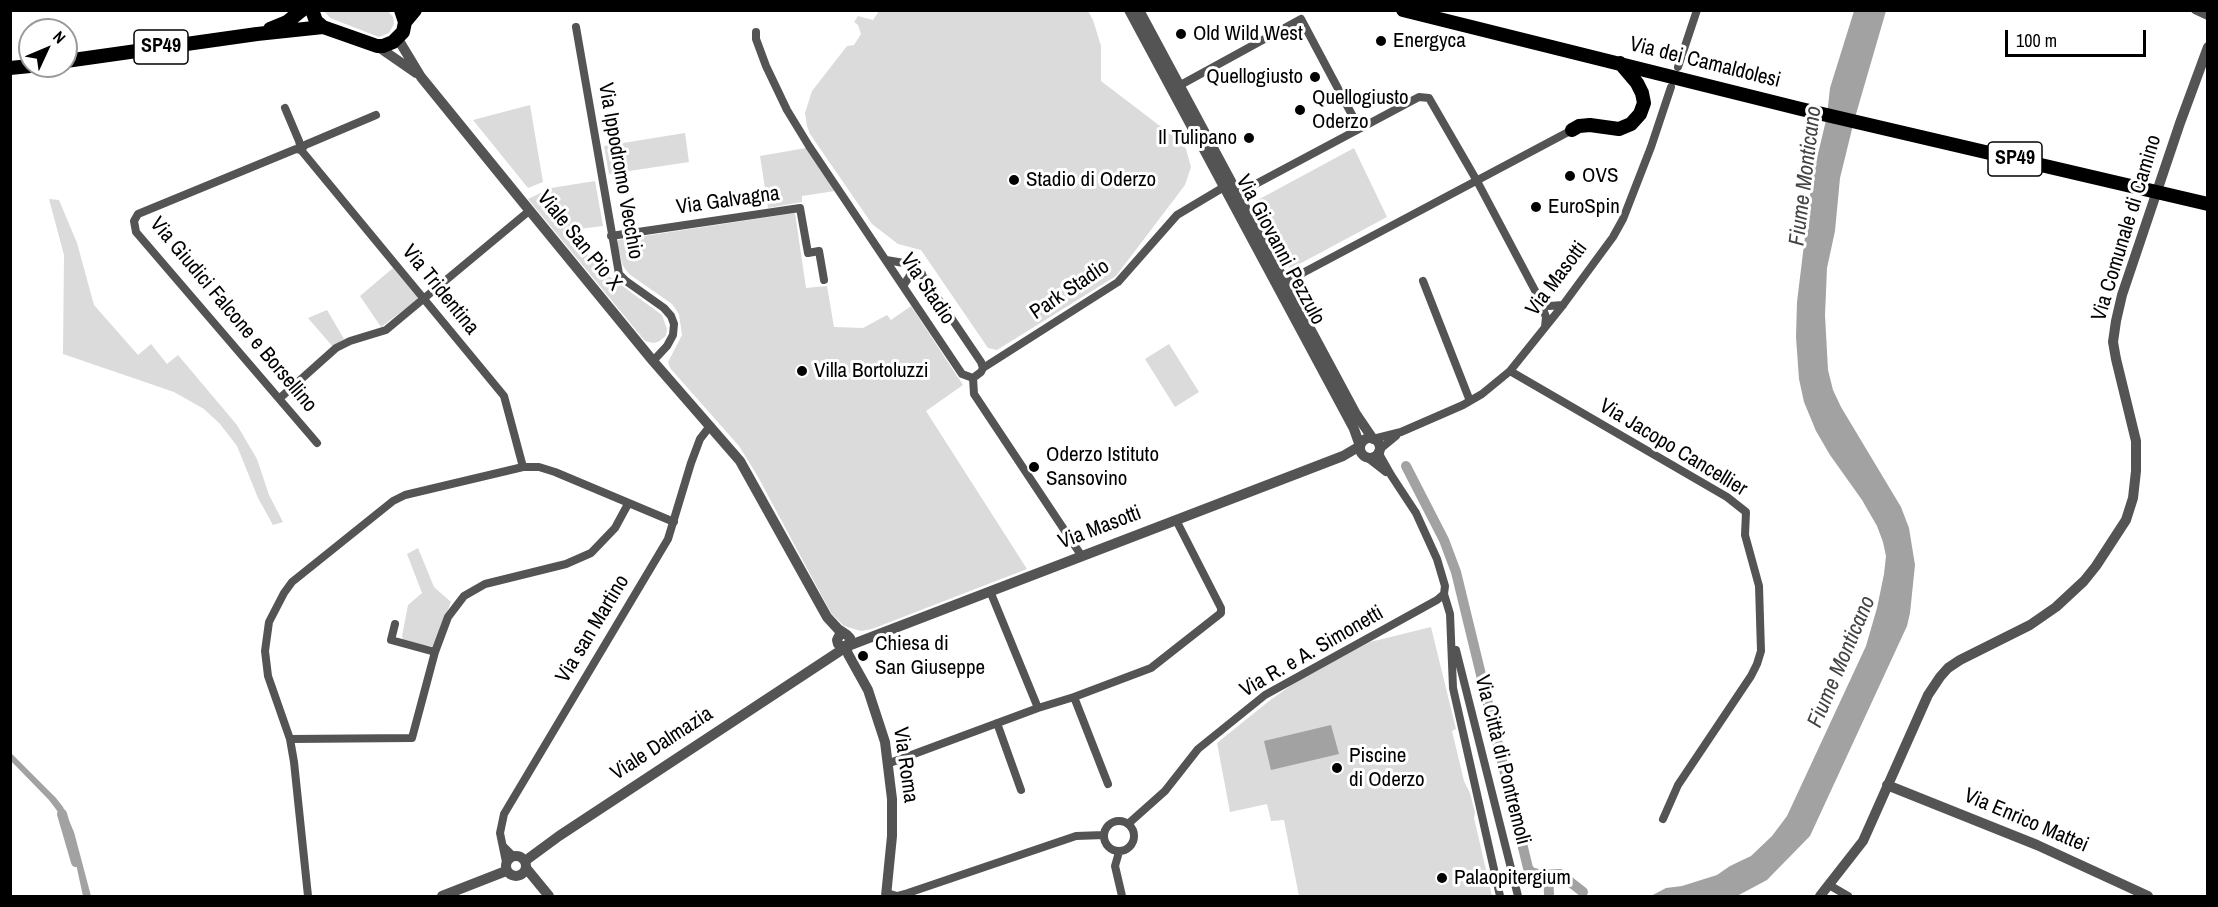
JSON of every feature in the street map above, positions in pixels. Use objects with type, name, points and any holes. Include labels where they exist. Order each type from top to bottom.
[{"type":"main road","name":"SP49","points":[[257,34],[287,22],[302,10]]},
{"type":"main road","points":[[312,10],[316,21],[323,27]]},
{"type":"main road","points":[[377,46],[388,45],[398,39],[403,16],[415,10]]},
{"type":"main road","name":"Via dei Camaldolesi","points":[[1403,10],[1801,109],[2208,204]]},
{"type":"main road","name":"SP49","points":[[78,59],[323,27],[377,46]]},
{"type":"main road","points":[[1572,130],[1579,126],[1619,129],[1631,124],[1640,114],[1644,103],[1642,93],[1637,82],[1620,63]]},
{"type":"street","name":"Via Giovanni Pezzulo","points":[[1130,10],[1237,194],[1354,429],[1360,452],[1366,457]]},
{"type":"street","name":"Via Giovanni Pezzulo","points":[[1139,10],[1224,187],[1356,414],[1378,443],[1379,451]]},
{"type":"street","points":[[1678,67],[1696,10]]},
{"type":"street","points":[[2195,10],[2208,16]]},
{"type":"street","points":[[1175,88],[1301,20],[1359,128]]},
{"type":"street","name":"Via Ippodromo Vecchio","points":[[576,27],[619,274],[664,308],[674,324],[673,335],[667,346],[653,361]]},
{"type":"street","name":"Via Stadio","points":[[756,32],[756,39],[766,66],[787,110],[809,146],[962,374],[973,378]]},
{"type":"street","name":"Viale San Pio X","points":[[398,39],[421,77],[529,211],[710,426]]},
{"type":"street","name":"Viale San Pio X","points":[[377,46],[421,77]]},
{"type":"street","name":"Via Comunale di Camino","points":[[1820,897],[1863,841],[1928,695],[1940,676],[1960,660],[2030,625],[2055,607],[2084,581],[2126,520],[2133,498],[2136,441],[2113,342],[2116,321],[2122,295],[2208,47]]},
{"type":"street","name":"Via Masotti","points":[[1373,439],[1401,432],[1470,401],[1510,371],[1613,237],[1623,219],[1671,87]]},
{"type":"street","points":[[1237,194],[1419,97],[1429,98],[1477,181],[1539,298],[1546,317],[1545,327]]},
{"type":"street","points":[[285,108],[300,150]]},
{"type":"street","name":"Via Giudici Falcone e Borsellino","points":[[317,443],[136,232],[134,221],[138,214],[296,149],[300,150],[376,115]]},
{"type":"street","points":[[1281,285],[1572,130]]},
{"type":"street","name":"Via Tridentina","points":[[300,150],[504,396],[524,467]]},
{"type":"street","name":"Park Stadio","points":[[973,378],[983,368],[1118,282],[1177,215],[1224,187]]},
{"type":"street","name":"Via Galvagna","points":[[611,236],[800,208],[808,253],[819,251],[824,280]]},
{"type":"street","points":[[279,398],[336,348],[350,341],[386,330],[529,211]]},
{"type":"street","points":[[886,260],[910,264],[922,274],[983,368]]},
{"type":"street","points":[[903,286],[911,274],[922,274]]},
{"type":"street","points":[[1423,281],[1470,401]]},
{"type":"street","points":[[1539,298],[1549,306],[1563,305]]},
{"type":"street","name":"Via Jacopo Cancellier","points":[[1510,371],[1727,497],[1746,512],[1745,535],[1759,586],[1761,651],[1750,676],[1678,785],[1663,819]]},
{"type":"street","points":[[973,378],[974,394],[1081,555]]},
{"type":"street","name":"Via san Martino","points":[[508,863],[500,833],[504,814],[668,539],[700,439],[710,426]]},
{"type":"street","name":"Via Roma","points":[[710,426],[740,461],[827,617],[843,641],[873,702],[885,742],[892,799],[892,836],[886,895]]},
{"type":"street","name":"Via Masotti","points":[[1379,451],[1401,432]]},
{"type":"street","points":[[1360,446],[1364,440],[1373,439]]},
{"type":"street","name":"Via Masotti","points":[[843,641],[871,636],[1343,456],[1360,446]]},
{"type":"street","points":[[1366,457],[1374,457],[1379,451]]},
{"type":"street","name":"Via Città di Pontremoli","points":[[1379,451],[1391,476],[1416,513],[1437,559],[1445,586],[1444,594],[1450,607],[1454,691],[1471,787],[1500,897]]},
{"type":"street","name":"Via Masotti","points":[[1343,456],[1366,457]]},
{"type":"street","name":"Via Città di Pontremoli","points":[[1366,457],[1391,476]]},
{"type":"street","points":[[308,896],[298,789],[290,739],[268,676],[265,651],[269,622],[292,582],[393,501],[405,495],[524,467],[539,467],[555,472],[674,522]]},
{"type":"street","points":[[290,739],[412,738],[435,652],[448,617],[464,596],[485,584],[566,564],[591,553],[615,528],[628,504]]},
{"type":"street","points":[[887,764],[1151,668],[1221,613],[1221,608],[1176,520]]},
{"type":"street","points":[[990,591],[1038,708]]},
{"type":"street","name":"Via R. e A. Simonetti","points":[[1128,824],[1166,792],[1198,749],[1265,695],[1444,594]]},
{"type":"street","points":[[395,624],[391,640],[435,652]]},
{"type":"street","name":"Via Città di Pontremoli","points":[[1451,632],[1518,897]]},
{"type":"street","name":"Viale Dalmazia","points":[[525,865],[578,823],[823,661],[843,641]]},
{"type":"street","points":[[1454,691],[1463,691],[1467,694]]},
{"type":"street","points":[[1074,697],[1108,784]]},
{"type":"street","points":[[997,723],[1021,790]]},
{"type":"street","points":[[1471,787],[1490,783]]},
{"type":"street","name":"Via Enrico Mattei","points":[[1887,785],[2037,845],[2148,897]]},
{"type":"street","points":[[1115,822],[1128,824],[1134,832],[1133,842],[1128,849],[1119,852],[1110,849],[1104,840],[1107,826],[1115,822]]},
{"type":"street","points":[[886,895],[897,896],[909,893],[1076,836],[1104,835]]},
{"type":"street","points":[[1119,852],[1115,866],[1122,897]]},
{"type":"street","points":[[442,897],[520,857],[549,897]]},
{"type":"street","points":[[508,863],[511,876],[517,877],[523,874],[525,865]]},
{"type":"street","points":[[1829,885],[1848,897]]},
{"type":"shaded area","points":[[324,11],[388,11],[393,17],[394,24],[389,33],[379,37],[330,18]]},
{"type":"shaded area","name":"Stadio di Oderzo","points":[[879,11],[1088,11],[1101,46],[1101,81],[1181,142],[1186,149],[1191,167],[1185,185],[1116,276],[997,350],[988,348],[921,250],[898,244],[872,224],[810,134],[807,126],[805,113],[812,91],[847,46],[854,45],[861,34],[858,25],[854,22],[858,16],[873,20]]},
{"type":"shaded area","points":[[1854,11],[1886,11],[1840,178],[1835,231],[1827,268],[1825,315],[1828,370],[1833,390],[1841,407],[1901,507],[1909,528],[1915,565],[1910,613],[1907,626],[1810,836],[1767,880],[1737,896],[1651,896],[1666,888],[1682,886],[1717,875],[1751,856],[1772,836],[1787,816],[1866,646],[1877,608],[1886,556],[1883,542],[1862,500],[1816,431],[1804,402],[1799,379],[1796,337],[1797,302],[1812,179],[1827,116],[1830,88]]},
{"type":"shaded area","points":[[530,105],[543,182],[528,188],[473,120]]},
{"type":"shaded area","points":[[685,133],[689,162],[609,174],[604,146]]},
{"type":"shaded area","points":[[806,148],[835,191],[802,196],[802,202],[768,208],[760,156]]},
{"type":"shaded area","points":[[1354,148],[1387,217],[1290,269],[1254,202]]},
{"type":"shaded area","points":[[595,181],[603,226],[579,229],[571,236],[602,271],[662,315],[667,329],[666,336],[658,342],[645,341],[528,199],[551,188]]},
{"type":"shaded area","points":[[49,199],[59,200],[77,243],[94,305],[138,355],[151,344],[167,364],[178,355],[237,425],[257,459],[269,495],[283,522],[273,525],[258,498],[237,446],[220,424],[204,409],[174,392],[63,354],[64,255]]},
{"type":"shaded area","points":[[795,213],[806,288],[827,286],[834,327],[863,328],[887,315],[891,320],[911,306],[963,385],[926,411],[1027,569],[872,629],[861,631],[844,626],[831,613],[739,446],[670,368],[668,362],[682,335],[679,314],[672,304],[629,274],[623,266],[618,240]]},
{"type":"shaded area","points":[[393,268],[417,300],[381,327],[360,296]]},
{"type":"shaded area","points":[[327,310],[344,339],[333,347],[308,318]]},
{"type":"shaded area","points":[[1169,344],[1199,392],[1175,407],[1145,359]]},
{"type":"shaded area","points":[[418,548],[434,587],[451,602],[433,647],[403,640],[402,636],[408,605],[422,593],[407,554]]},
{"type":"shaded area","points":[[1431,627],[1456,729],[1452,731],[1464,781],[1475,813],[1474,818],[1492,896],[1299,896],[1284,820],[1271,821],[1267,804],[1230,812],[1217,743],[1304,676],[1370,642]]},
{"type":"shaded area","points":[[1331,725],[1339,754],[1271,770],[1264,741]]},
{"type":"shaded area","points":[[11,753],[63,807],[74,832],[91,896],[83,896],[69,832],[64,820],[49,800],[11,761]]},
{"type":"waterway","points":[[1406,466],[1444,540],[1456,572],[1528,868],[1531,872],[1542,875],[1560,874],[1583,892]]},
{"type":"waterway","points":[[62,814],[76,862]]},
{"type":"waterway","points":[[1548,875],[1549,894]]},
{"type":"place","name":"Old Wild West","points":[[1181,34]]},
{"type":"place","name":"Energyca","points":[[1381,41]]},
{"type":"place","name":"Quellogiusto","points":[[1315,77]]},
{"type":"place","name":"Quellogiusto Oderzo","points":[[1300,110]]},
{"type":"place","name":"Il Tulipano","points":[[1249,138]]},
{"type":"place","name":"OVS","points":[[1570,176]]},
{"type":"place","name":"Stadio di Oderzo","points":[[1014,180]]},
{"type":"place","name":"EuroSpin","points":[[1536,207]]},
{"type":"place","name":"Villa Bortoluzzi","points":[[802,371]]},
{"type":"place","name":"Oderzo Istituto Sansovino","points":[[1034,467]]},
{"type":"place","name":"Chiesa di San Giuseppe","points":[[863,656]]},
{"type":"place","name":"Piscine di Oderzo","points":[[1337,768]]},
{"type":"place","name":"Palaopitergium","points":[[1442,878]]},
{"type":"water label","name":"Fiume Monticano","points":[[1806,176]]},
{"type":"water label","name":"Fiume Monticano","points":[[1842,662]]}]
